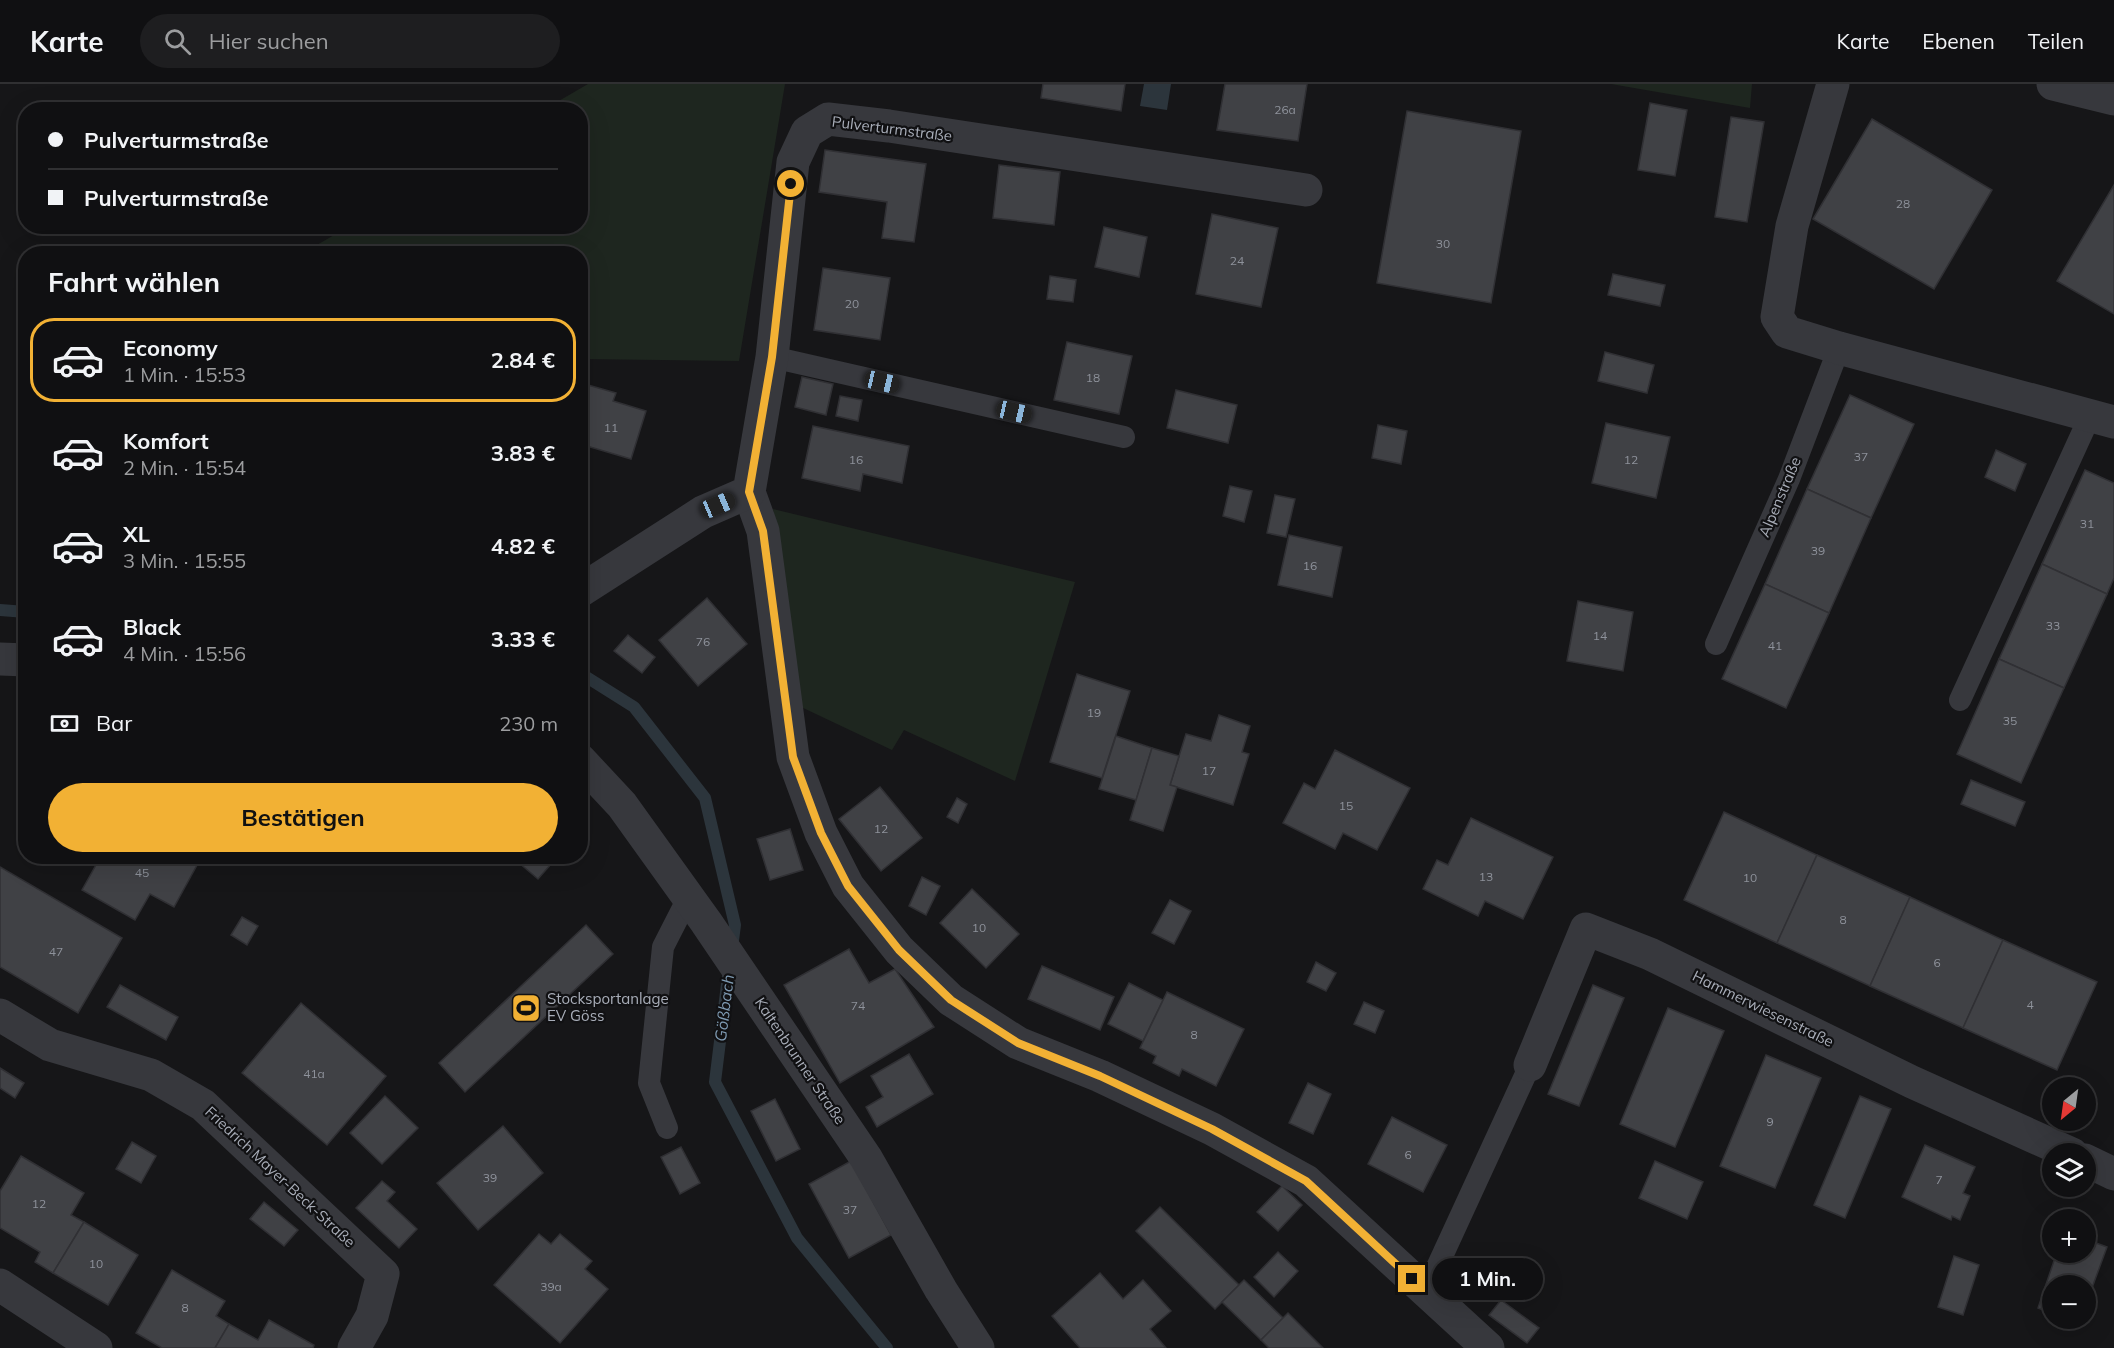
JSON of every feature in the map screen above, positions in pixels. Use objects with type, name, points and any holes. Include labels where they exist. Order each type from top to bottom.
[{"type":"street","points":[[1833,84],[1792,226],[1777,317],[1787,332],[2102,419]]},
{"type":"street","points":[[2053,84],[2114,99]]},
{"type":"street","name":"Pulverturmstraße","points":[[1306,190],[889,126],[828,119],[807,132],[793,162],[772,357],[749,492],[763,531],[793,757],[821,833],[848,886],[899,950],[951,1000],[1018,1043],[1100,1076],[1212,1129],[1306,1181],[1488,1348]]},
{"type":"street","points":[[588,586],[703,512],[749,492]]},
{"type":"street","points":[[0,659],[18,660]]},
{"type":"street","name":"Kaltenbrunner Straße","points":[[588,769],[622,805],[697,910],[866,1158],[941,1290],[978,1348]]},
{"type":"street","name":"Hammerwiesenstraße","points":[[1530,1065],[1586,929],[1650,954],[1912,1082],[2048,1143]]},
{"type":"street","name":"Friedrich Mayer-Beck-Straße","points":[[0,1015],[50,1045],[151,1075],[203,1105],[354,1245],[382,1274],[372,1317],[354,1348]]},
{"type":"street","points":[[2096,1165],[2114,1174]]},
{"type":"street","points":[[0,1285],[96,1348]]},
{"type":"lane","name":"Alpenstraße","points":[[1716,644],[1789,478],[1839,348]]},
{"type":"lane","points":[[772,357],[1124,437]]},
{"type":"lane","points":[[1960,700],[2102,419]]},
{"type":"lane","points":[[668,1128],[649,1083],[663,947],[697,910]]},
{"type":"lane","points":[[1426,1291],[1530,1065]]},
{"type":"shaded area","points":[[588,84],[785,84],[739,361],[588,359],[588,246],[315,246],[336,234],[588,234],[588,102],[557,102]]},
{"type":"shaded area","points":[[1144,84],[1171,84],[1167,110],[1140,106]]},
{"type":"shaded area","points":[[1611,84],[1752,84],[1750,108]]},
{"type":"shaded area","points":[[773,509],[1075,582],[1015,781],[904,730],[892,750],[799,706]]},
{"type":"building","points":[[1043,84],[1125,84],[1121,111],[1041,98]]},
{"type":"building","points":[[1225,84],[1307,84],[1298,141],[1217,130]]},
{"type":"building","points":[[1650,103],[1687,110],[1675,176],[1638,170]]},
{"type":"building","points":[[1407,111],[1521,131],[1491,303],[1377,283]]},
{"type":"building","points":[[1731,117],[1764,122],[1747,222],[1715,217]]},
{"type":"building","points":[[1872,119],[1992,190],[1934,289],[1813,219]]},
{"type":"building","points":[[825,150],[926,164],[914,242],[882,238],[887,202],[819,192]]},
{"type":"building","points":[[999,165],[1060,172],[1054,225],[993,218]]},
{"type":"building","points":[[2114,185],[2114,314],[2057,281]]},
{"type":"building","points":[[1212,214],[1278,228],[1261,307],[1196,294]]},
{"type":"building","points":[[1104,227],[1147,237],[1139,277],[1095,267]]},
{"type":"building","points":[[823,268],[890,278],[880,340],[814,330]]},
{"type":"building","points":[[1613,274],[1665,285],[1660,306],[1608,295]]},
{"type":"building","points":[[1050,276],[1076,280],[1073,302],[1047,299]]},
{"type":"building","points":[[1067,342],[1132,356],[1119,414],[1054,400]]},
{"type":"building","points":[[1605,352],[1654,365],[1647,393],[1598,381]]},
{"type":"building","points":[[802,377],[833,384],[826,415],[795,407]]},
{"type":"building","points":[[588,385],[616,393],[613,401],[646,411],[631,459],[588,446]]},
{"type":"building","points":[[1176,390],[1237,405],[1228,443],[1167,428]]},
{"type":"building","points":[[1850,395],[1914,424],[1871,518],[1807,489]]},
{"type":"building","points":[[840,396],[862,400],[858,421],[836,416]]},
{"type":"building","points":[[1606,423],[1670,437],[1656,498],[1592,483]]},
{"type":"building","points":[[1378,425],[1407,431],[1401,464],[1372,458]]},
{"type":"building","points":[[813,426],[909,446],[902,483],[863,474],[860,491],[802,478]]},
{"type":"building","points":[[1996,450],[2026,464],[2015,491],[1985,477]]},
{"type":"building","points":[[2085,470],[2114,483],[2114,578],[2107,594],[2042,564]]},
{"type":"building","points":[[1230,486],[1252,491],[1244,522],[1223,516]]},
{"type":"building","points":[[1807,489],[1871,518],[1829,613],[1765,584]]},
{"type":"building","points":[[1275,495],[1295,499],[1286,537],[1267,533]]},
{"type":"building","points":[[1289,535],[1342,547],[1332,597],[1278,585]]},
{"type":"building","points":[[2042,564],[2107,594],[2064,688],[1999,659]]},
{"type":"building","points":[[1765,584],[1829,613],[1786,708],[1722,679]]},
{"type":"building","points":[[707,598],[747,644],[698,686],[659,640]]},
{"type":"building","points":[[1578,601],[1633,612],[1623,671],[1567,661]]},
{"type":"building","points":[[628,635],[655,657],[642,673],[614,651]]},
{"type":"building","points":[[1999,659],[2064,688],[2021,783],[1957,754]]},
{"type":"building","points":[[1077,674],[1130,691],[1102,778],[1050,762]]},
{"type":"building","points":[[1219,715],[1250,726],[1242,752],[1249,754],[1233,805],[1170,785],[1186,734],[1211,741]]},
{"type":"building","points":[[1116,736],[1152,748],[1136,800],[1099,789]]},
{"type":"building","points":[[1152,748],[1179,756],[1170,785],[1177,787],[1163,831],[1130,820]]},
{"type":"building","points":[[1335,750],[1410,788],[1377,850],[1343,833],[1335,849],[1283,823],[1304,783],[1315,789]]},
{"type":"building","points":[[1971,780],[2025,802],[2015,826],[1961,804]]},
{"type":"building","points":[[880,787],[922,838],[881,871],[839,819]]},
{"type":"building","points":[[957,798],[967,804],[958,823],[947,817]]},
{"type":"building","points":[[1724,812],[1817,855],[1777,943],[1684,900]]},
{"type":"building","points":[[1471,818],[1553,857],[1523,919],[1485,901],[1478,916],[1423,889],[1437,860],[1448,865]]},
{"type":"building","points":[[790,829],[803,870],[770,880],[757,839]]},
{"type":"building","points":[[1817,855],[1910,897],[1870,986],[1777,943]]},
{"type":"building","points":[[97,864],[198,864],[174,907],[150,894],[135,920],[82,890]]},
{"type":"building","points":[[520,864],[551,864],[538,879]]},
{"type":"building","points":[[0,867],[122,938],[78,1013],[0,967]]},
{"type":"building","points":[[922,877],[940,886],[926,915],[909,906]]},
{"type":"building","points":[[972,889],[1019,934],[986,968],[940,923]]},
{"type":"building","points":[[1910,897],[2003,940],[1963,1028],[1870,986]]},
{"type":"building","points":[[1170,900],[1191,911],[1174,944],[1152,933]]},
{"type":"building","points":[[242,917],[258,926],[247,945],[231,935]]},
{"type":"building","name":"Stocksportanlage EV Göss","points":[[586,925],[613,954],[465,1092],[439,1063]]},
{"type":"building","points":[[2003,940],[2097,982],[2057,1070],[1963,1028]]},
{"type":"building","points":[[849,949],[869,983],[895,969],[934,1027],[840,1083],[784,985]]},
{"type":"building","points":[[1316,962],[1336,973],[1326,991],[1307,982]]},
{"type":"building","points":[[1042,966],[1114,997],[1100,1030],[1028,999]]},
{"type":"building","points":[[1129,983],[1163,1000],[1143,1041],[1108,1024]]},
{"type":"building","points":[[120,985],[178,1017],[166,1040],[107,1007]]},
{"type":"building","points":[[1593,985],[1624,998],[1579,1106],[1548,1094]]},
{"type":"building","points":[[1167,992],[1244,1029],[1216,1086],[1182,1069],[1179,1076],[1153,1063],[1156,1056],[1140,1048]]},
{"type":"building","points":[[1364,1002],[1384,1011],[1375,1033],[1354,1024]]},
{"type":"building","points":[[301,1003],[386,1076],[327,1145],[242,1073]]},
{"type":"building","points":[[1668,1008],[1724,1031],[1675,1147],[1620,1124]]},
{"type":"building","points":[[909,1054],[933,1094],[877,1127],[866,1107],[883,1097],[871,1076]]},
{"type":"building","points":[[1766,1055],[1821,1078],[1775,1188],[1720,1166]]},
{"type":"building","points":[[0,1068],[24,1083],[15,1098],[0,1088]]},
{"type":"building","points":[[1308,1083],[1331,1094],[1313,1134],[1289,1123]]},
{"type":"building","points":[[385,1096],[418,1128],[382,1164],[350,1133]]},
{"type":"building","points":[[1860,1096],[1891,1109],[1845,1218],[1814,1205]]},
{"type":"building","points":[[775,1099],[800,1149],[776,1161],[751,1111]]},
{"type":"building","points":[[1392,1117],[1447,1145],[1423,1192],[1368,1164]]},
{"type":"building","points":[[503,1126],[543,1173],[478,1230],[437,1183]]},
{"type":"building","points":[[132,1142],[156,1156],[141,1183],[116,1169]]},
{"type":"building","points":[[1925,1145],[1975,1167],[1963,1193],[1970,1196],[1960,1220],[1952,1216],[1951,1220],[1902,1197]]},
{"type":"building","points":[[681,1147],[700,1183],[680,1194],[661,1157]]},
{"type":"building","points":[[21,1156],[84,1193],[71,1215],[84,1222],[53,1273],[35,1262],[40,1252],[0,1228],[0,1191]]},
{"type":"building","points":[[851,1161],[891,1235],[849,1258],[809,1184]]},
{"type":"building","points":[[1655,1161],[1703,1182],[1687,1219],[1639,1198]]},
{"type":"building","points":[[382,1181],[395,1192],[387,1201],[417,1229],[399,1248],[356,1208]]},
{"type":"building","points":[[1282,1186],[1302,1205],[1278,1231],[1257,1212]]},
{"type":"building","points":[[264,1202],[298,1230],[284,1246],[250,1219]]},
{"type":"building","points":[[1160,1207],[1239,1285],[1215,1309],[1136,1231]]},
{"type":"building","points":[[84,1222],[138,1255],[108,1305],[53,1273]]},
{"type":"building","points":[[539,1234],[551,1244],[560,1234],[592,1261],[585,1269],[608,1289],[560,1343],[494,1285]]},
{"type":"building","points":[[2096,1243],[2107,1247],[2096,1277],[2096,1275],[2049,1275],[2053,1263],[2096,1263]]},
{"type":"building","points":[[1278,1252],[1298,1271],[1274,1297],[1254,1277]]},
{"type":"building","points":[[1954,1256],[1979,1265],[1963,1315],[1938,1307]]},
{"type":"building","points":[[172,1270],[225,1301],[216,1316],[229,1324],[215,1348],[162,1348],[136,1333]]},
{"type":"building","points":[[1100,1273],[1123,1299],[1143,1280],[1171,1311],[1150,1329],[1166,1348],[1080,1348],[1052,1316]]},
{"type":"building","points":[[1244,1280],[1283,1318],[1261,1340],[1222,1302]]},
{"type":"building","points":[[2042,1296],[2042,1309],[2038,1308]]},
{"type":"building","points":[[1501,1300],[1539,1328],[1527,1343],[1489,1315]]},
{"type":"building","points":[[1288,1313],[1323,1348],[1269,1348],[1261,1340]]},
{"type":"building","points":[[269,1320],[314,1345],[313,1348],[215,1348],[229,1324],[258,1340]]},
{"type":"waterway","name":"Gößbach","points":[[0,610],[18,611]]},
{"type":"waterway","name":"Gößbach","points":[[588,678],[634,707],[705,798],[735,925],[732,948]]},
{"type":"waterway","name":"Gößbach","points":[[729,968],[715,1082],[797,1238],[887,1348]]},
{"type":"place","name":"Stocksportanlage EV Göss","points":[[526,1008]]},
{"type":"route","points":[[791,184],[772,357],[749,492],[763,531],[793,757],[821,833],[848,886],[899,950],[951,1000],[1018,1043],[1100,1076],[1212,1129],[1306,1181],[1412,1279]]}]
